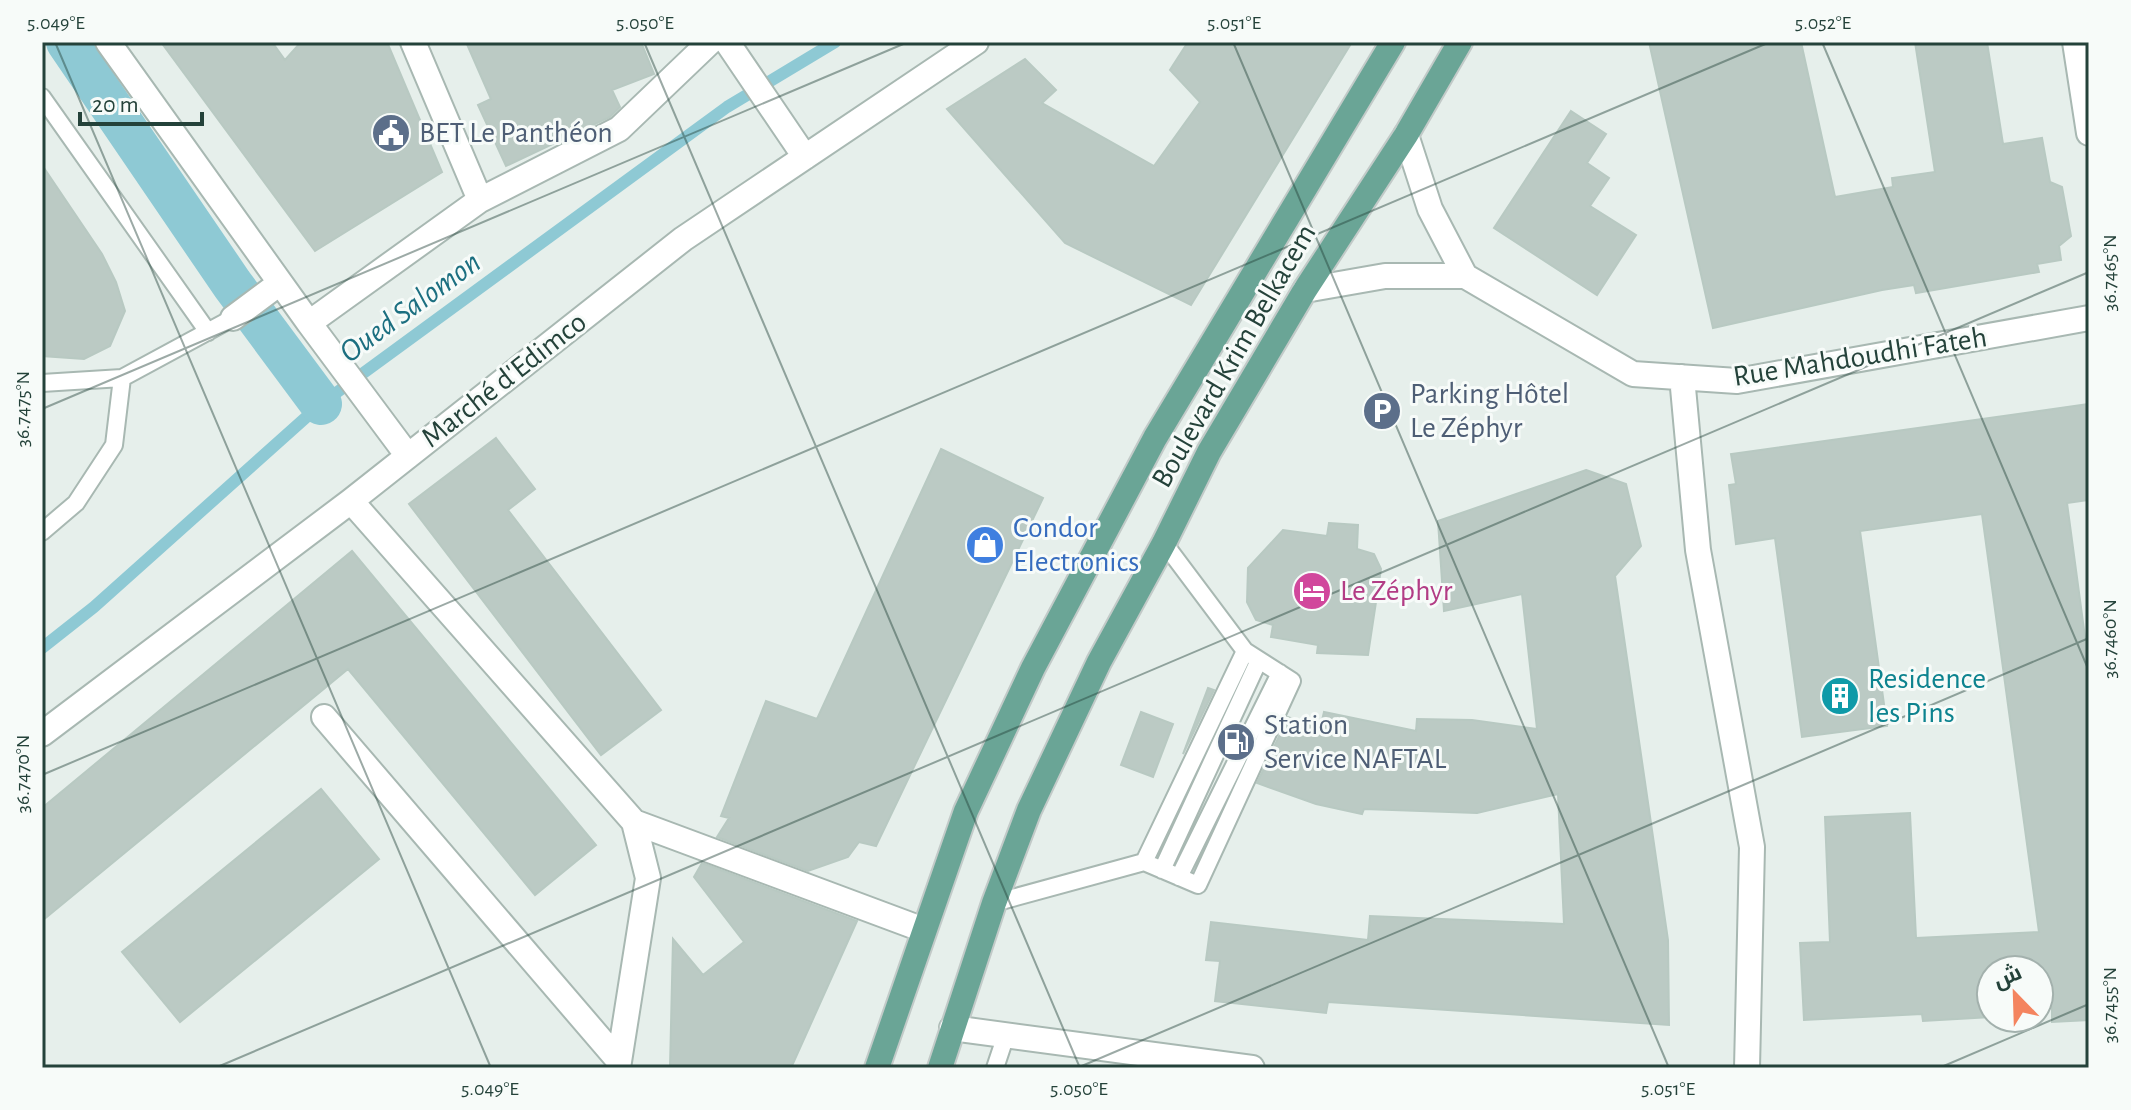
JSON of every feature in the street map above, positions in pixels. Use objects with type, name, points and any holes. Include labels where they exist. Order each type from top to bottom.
[{"type":"main road","name":"Boulevard Krim Belkacem","points":[[877,1068],[966,811],[1054,627],[1155,438],[1393,42]]},
{"type":"main road","name":"Boulevard Krim Belkacem","points":[[940,1068],[994,903],[1029,810],[1092,675],[1164,543],[1209,452],[1305,290],[1406,135],[1460,42]]},
{"type":"street","points":[[108,42],[277,286],[309,323],[408,456]]},
{"type":"street","points":[[413,42],[480,200]]},
{"type":"street","name":"Marché d'Edimco","points":[[42,734],[351,501],[798,148],[976,42]]},
{"type":"street","points":[[2075,42],[2089,133]]},
{"type":"street","points":[[309,323],[480,200],[619,129],[723,44],[798,148]]},
{"type":"street","points":[[1305,290],[1385,276],[1465,276],[1430,209],[1406,135]]},
{"type":"street","name":"Rue Mahdoudhi Fateh","points":[[1465,276],[1633,374],[1737,381],[2089,318]]},
{"type":"street","points":[[233,318],[277,286]]},
{"type":"street","points":[[1682,377],[1698,550],[1752,847],[1747,1068]]},
{"type":"street","points":[[351,501],[634,822],[648,878],[619,1064]]},
{"type":"street","points":[[324,717],[619,1064]]},
{"type":"street","points":[[634,822],[924,930]]},
{"type":"street","points":[[952,1028],[1209,1065],[1252,1068]]},
{"type":"lane","points":[[42,97],[208,332]]},
{"type":"lane","points":[[42,383],[122,378],[233,318]]},
{"type":"lane","points":[[42,532],[76,503],[114,445],[122,378]]},
{"type":"lane","points":[[994,903],[1144,862],[1179,877],[1280,673],[1252,656],[1164,543]]},
{"type":"lane","points":[[1144,862],[1252,656]]},
{"type":"lane","points":[[1162,870],[1252,656]]},
{"type":"lane","points":[[995,1068],[1006,1035]]},
{"type":"building","points":[[161,42],[272,42],[285,60],[301,42],[387,42],[442,172],[315,251]]},
{"type":"building","points":[[466,42],[641,42],[654,74],[612,90],[620,107],[610,117],[506,166],[478,105],[491,99]]},
{"type":"building","points":[[1188,42],[1352,42],[1191,305],[1065,243],[947,109],[1025,59],[1056,90],[1042,103],[1154,166],[1200,102],[1170,70]]},
{"type":"building","points":[[1649,42],[1801,42],[1835,197],[1893,187],[1892,178],[1935,172],[1915,42],[1987,42],[2003,144],[2042,138],[2050,182],[2062,187],[2071,236],[2059,246],[2061,260],[2037,264],[2039,272],[1916,293],[1914,285],[1882,290],[1713,328]]},
{"type":"building","points":[[1571,111],[1606,134],[1587,163],[1609,178],[1590,206],[1636,235],[1597,295],[1494,228]]},
{"type":"building","points":[[42,165],[102,254],[116,282],[125,311],[110,346],[84,359],[42,356]]},
{"type":"building","name":"Residence les Pins","points":[[2089,404],[2089,500],[2067,503],[2089,667],[2089,1020],[2055,1022],[2055,954],[1975,954],[1975,1018],[1923,1021],[1922,1014],[1804,1020],[1800,943],[1830,942],[1825,817],[1910,813],[1916,938],[2039,932],[1982,514],[1860,531],[1887,726],[1802,737],[1775,538],[1736,544],[1729,485],[1736,484],[1731,454]]},
{"type":"building","points":[[496,438],[535,489],[508,510],[661,710],[601,755],[409,504]]},
{"type":"building","points":[[941,449],[1043,498],[876,846],[859,842],[848,857],[808,871],[717,837],[729,818],[721,816],[766,701],[817,719]]},
{"type":"building","points":[[1586,470],[1626,484],[1641,546],[1615,576],[1668,940],[1669,1025],[1328,1002],[1326,1013],[1215,1001],[1220,961],[1206,960],[1211,922],[1368,940],[1370,916],[1564,924],[1558,794],[1477,813],[1364,809],[1362,814],[1316,804],[1257,783],[1288,717],[1320,729],[1324,712],[1416,731],[1417,719],[1472,720],[1537,729],[1522,594],[1444,611],[1438,521]]},
{"type":"building","name":"Le Zéphyr","points":[[1329,523],[1358,525],[1357,549],[1374,554],[1381,569],[1368,655],[1317,653],[1318,645],[1271,637],[1273,625],[1256,620],[1247,602],[1248,568],[1283,530],[1327,536]]},
{"type":"building","points":[[352,551],[596,845],[535,895],[348,669],[42,921],[42,808]]},
{"type":"building","points":[[1208,688],[1214,690],[1183,754]]},
{"type":"building","points":[[1141,712],[1173,724],[1153,777],[1121,765]]},
{"type":"building","points":[[321,789],[379,859],[180,1022],[122,952]]},
{"type":"building","points":[[702,863],[857,921],[791,1068],[670,1068],[673,939],[703,975],[744,942],[694,877]]},
{"type":"waterway","points":[[67,42],[232,284],[321,404]]},
{"type":"waterway","name":"Oued Salomon","points":[[42,648],[94,607],[321,404],[727,107],[835,42]]},
{"type":"place","name":"BET Le Panthéon","points":[[391,133]]},
{"type":"place","name":"Parking Hôtel Le Zéphyr","points":[[1382,411]]},
{"type":"place","name":"Condor Electronics","points":[[985,545]]},
{"type":"place","name":"Le Zéphyr","points":[[1312,591]]},
{"type":"place","name":"Residence les Pins","points":[[1840,696]]},
{"type":"place","name":"Station Service NAFTAL","points":[[1236,742]]}]
